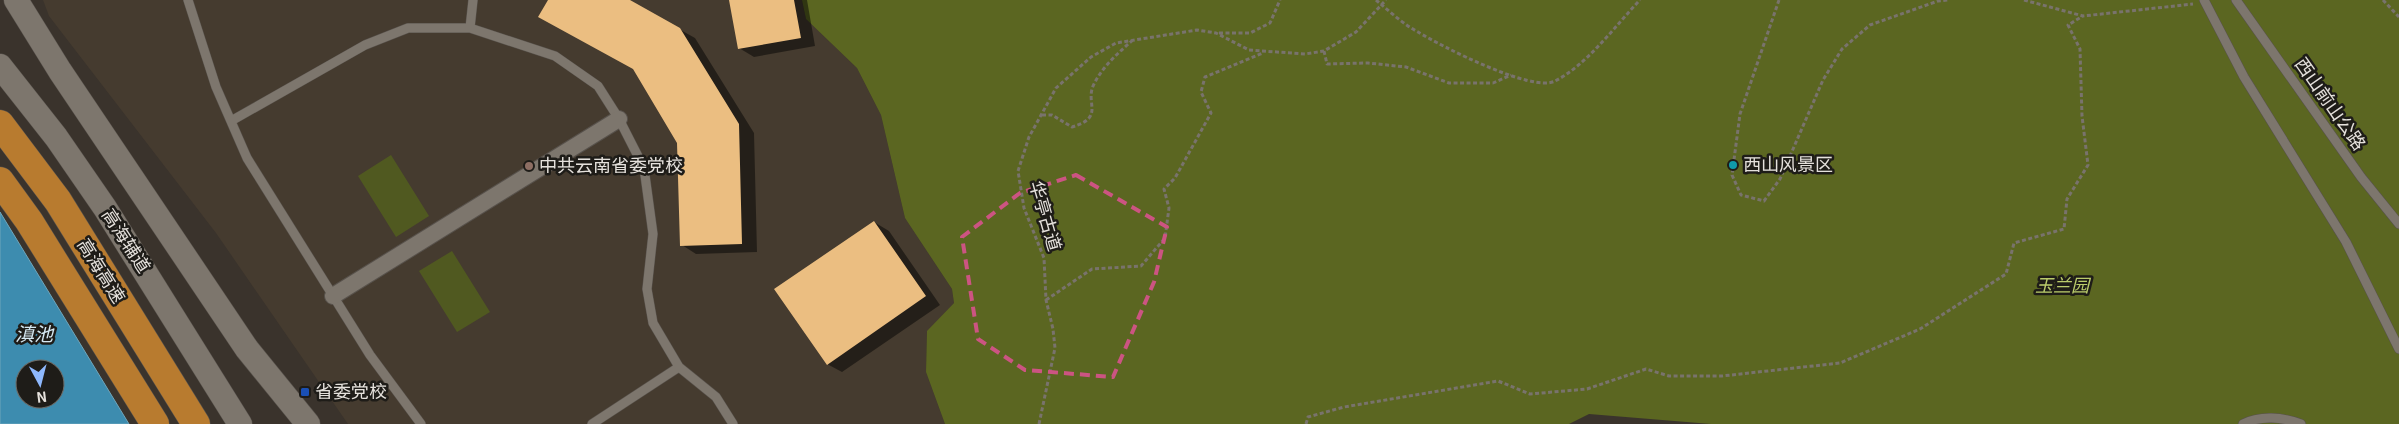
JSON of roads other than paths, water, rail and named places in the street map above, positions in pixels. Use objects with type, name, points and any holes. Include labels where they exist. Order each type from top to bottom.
[{"type":"highway","name":"高海高速","points":[[0,124],[58,201],[196,424]]},
{"type":"highway","name":"高海高速","points":[[0,181],[29,220],[155,424]]},
{"type":"main road","points":[[18,5],[247,349],[308,424]]},
{"type":"main road","name":"高海辅道","points":[[0,66],[56,137],[105,208],[240,424]]},
{"type":"street","points":[[333,296],[619,119]]},
{"type":"lane","points":[[188,0],[216,87],[247,158],[370,356],[421,424]]},
{"type":"lane","points":[[470,28],[473,0]]},
{"type":"lane","name":"西山前山公路","points":[[2236,0],[2361,177],[2399,224]]},
{"type":"lane","points":[[2204,1],[2244,77],[2346,242],[2399,349]]},
{"type":"lane","points":[[231,121],[364,45],[408,28],[470,28],[555,56],[598,86],[619,119],[644,168],[653,234],[647,289],[653,323],[679,367],[716,397],[733,424]]},
{"type":"lane","points":[[592,424],[679,367]]},
{"type":"lane","points":[[2243,424],[2254,418],[2282,419],[2301,424]]},
{"type":"water","name":"滇池","points":[[0,212],[129,424],[0,424]]},
{"type":"place","name":"西山风景区","points":[[1733,165]]},
{"type":"place","name":"中共云南省委党校","points":[[529,166]]},
{"type":"place","name":"省委党校","points":[[305,392]]},
{"type":"park label","name":"玉兰园","points":[[2062,286]]}]
